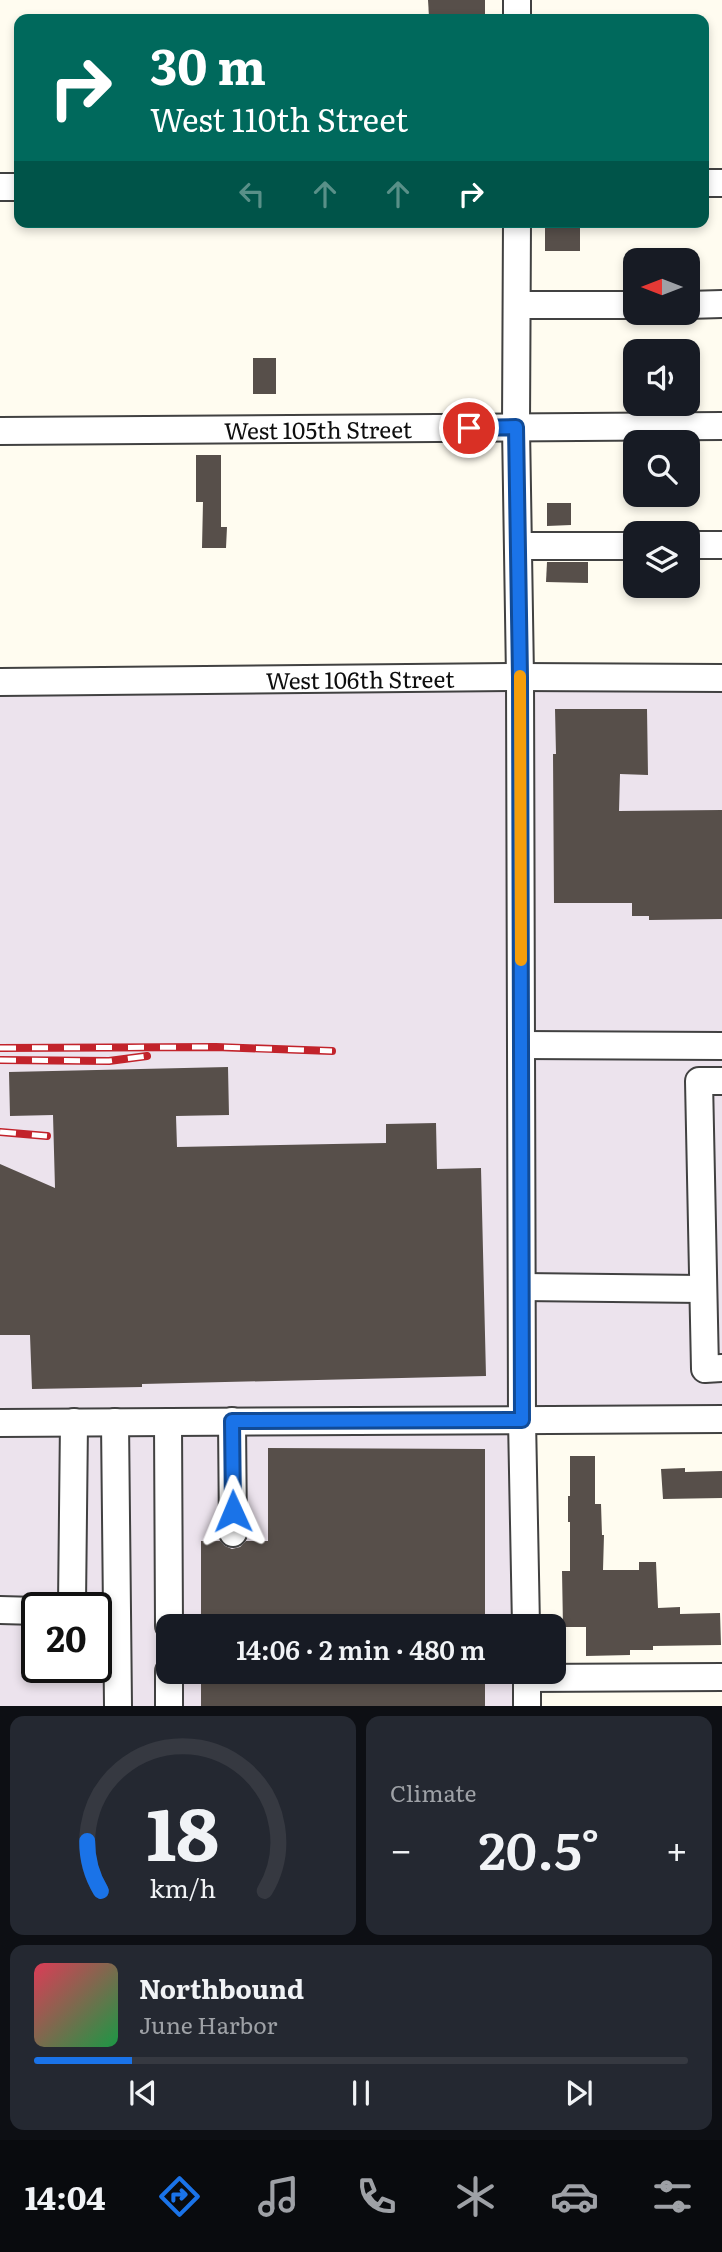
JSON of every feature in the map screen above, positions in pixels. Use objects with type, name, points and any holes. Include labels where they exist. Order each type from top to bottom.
[{"type":"street","points":[[517,228],[522,1420],[526,1614]]},
{"type":"street","points":[[700,304],[722,304]]},
{"type":"street","points":[[517,306],[623,305]]},
{"type":"street","name":"West 105th Street","points":[[0,431],[722,426]]},
{"type":"street","points":[[700,545],[722,545]]},
{"type":"street","points":[[518,546],[623,546]]},
{"type":"street","name":"West 106th Street","points":[[0,682],[520,677],[722,678]]},
{"type":"street","points":[[521,1045],[722,1046]]},
{"type":"street","points":[[722,1081],[699,1081],[705,1368],[722,1368]]},
{"type":"street","points":[[522,1287],[702,1289]]},
{"type":"street","points":[[0,1423],[722,1419]]},
{"type":"street","points":[[232,1421],[233,1533]]},
{"type":"street","points":[[72,1592],[74,1422]]},
{"type":"street","points":[[115,1422],[118,1706]]},
{"type":"street","points":[[168,1422],[169,1614]]},
{"type":"street","points":[[0,1611],[21,1611]]},
{"type":"street","points":[[566,1675],[722,1677]]},
{"type":"street","points":[[169,1684],[169,1706]]},
{"type":"street","points":[[527,1684],[527,1706]]},
{"type":"shaded area","points":[[722,677],[722,1419],[522,1420],[526,1614],[156,1614],[156,1684],[527,1684],[527,1706],[0,1706],[0,682]]},
{"type":"building","points":[[428,0],[485,0],[485,14],[429,14]]},
{"type":"building","points":[[545,228],[580,228],[580,251],[545,251]]},
{"type":"building","points":[[253,358],[276,358],[276,394],[253,394]]},
{"type":"building","points":[[196,455],[221,455],[221,527],[227,527],[226,548],[202,548],[203,502],[196,502]]},
{"type":"building","points":[[547,503],[571,503],[571,525],[547,526]]},
{"type":"building","points":[[547,562],[588,562],[588,583],[546,582]]},
{"type":"building","points":[[555,709],[647,709],[648,775],[620,774],[619,811],[722,810],[722,919],[649,920],[649,916],[632,916],[632,903],[554,903]]},
{"type":"building","points":[[228,1067],[229,1115],[176,1116],[177,1147],[386,1143],[386,1124],[436,1123],[437,1169],[481,1168],[486,1376],[32,1389],[30,1335],[0,1335],[0,1164],[55,1188],[53,1115],[10,1116],[9,1072]]},
{"type":"building","points":[[268,1448],[485,1449],[485,1614],[201,1614],[201,1541],[220,1541],[232,1549],[240,1547],[246,1541],[268,1541]]},
{"type":"building","points":[[570,1456],[595,1456],[595,1504],[601,1504],[604,1535],[603,1570],[639,1570],[639,1562],[656,1562],[658,1608],[680,1607],[680,1614],[720,1613],[721,1645],[653,1646],[653,1650],[630,1650],[630,1655],[586,1656],[586,1627],[566,1627],[566,1614],[563,1614],[562,1571],[570,1571]]},
{"type":"building","points":[[685,1468],[685,1472],[722,1471],[722,1498],[663,1499],[661,1469]]},
{"type":"building","points":[[201,1684],[485,1684],[485,1706],[201,1706]]},
{"type":"railway","points":[[0,1048],[216,1047],[332,1051]]},
{"type":"railway","points":[[0,1060],[109,1061],[147,1056]]},
{"type":"railway","points":[[0,1132],[47,1136]]},
{"type":"slow traffic","points":[[520,676],[521,960]]},
{"type":"route","points":[[233,1511],[232,1421],[522,1420],[520,677],[516,427],[469,428]]}]
